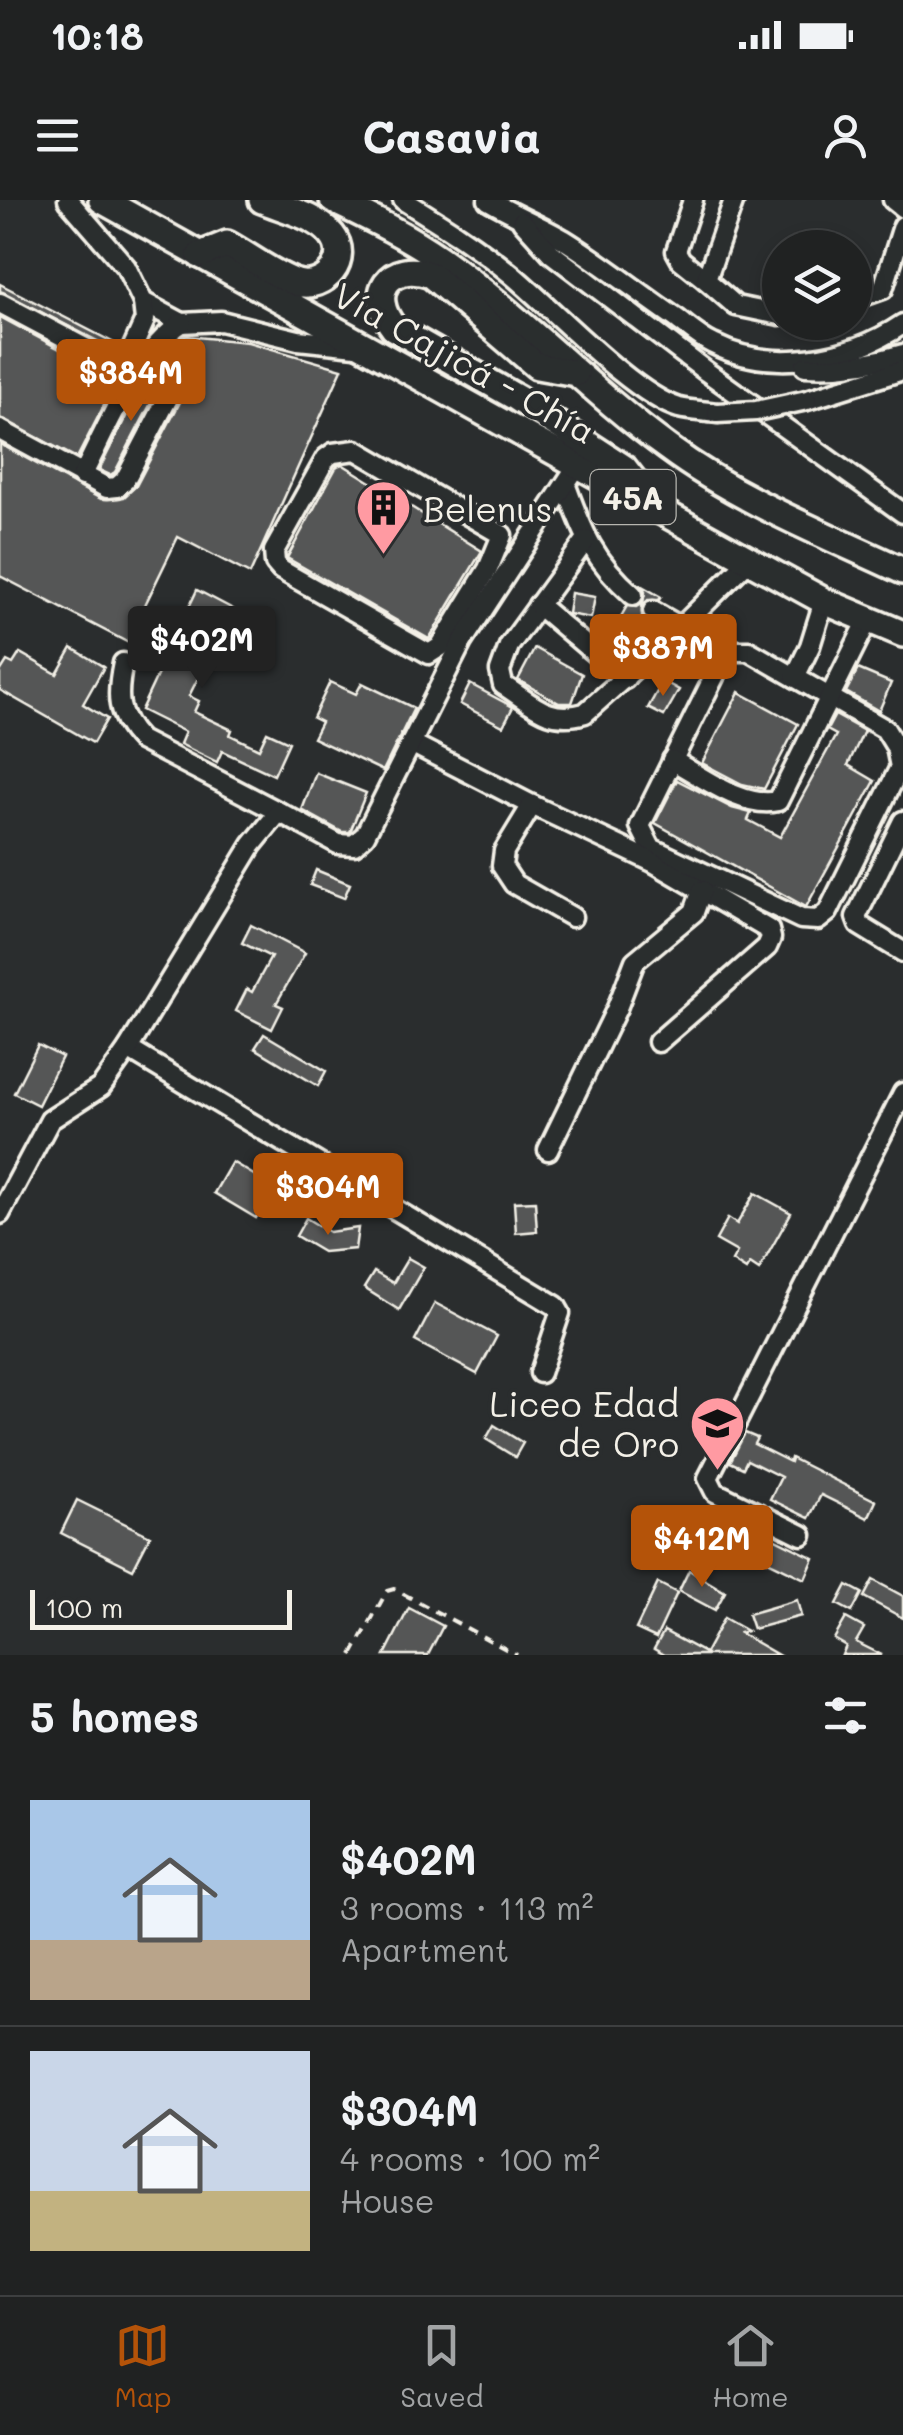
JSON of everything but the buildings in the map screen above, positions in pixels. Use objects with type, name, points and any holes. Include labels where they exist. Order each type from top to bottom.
[{"type":"highway","name":"Vía Cajicá - Chía","points":[[102,200],[370,347],[572,476],[656,510],[824,601],[903,634]]},
{"type":"highway","points":[[200,255],[227,244],[299,284],[318,283],[331,274],[339,258],[336,239],[322,224],[262,200]]},
{"type":"highway","name":"45A","points":[[334,200],[396,231],[438,258],[671,450],[803,524],[903,571]]},
{"type":"highway","points":[[580,374],[536,366],[431,275],[414,269],[398,272],[387,282],[380,297],[383,315],[394,328],[518,398],[624,468],[656,510]]},
{"type":"street","points":[[68,200],[126,267],[143,302],[145,320],[130,372],[82,476]]},
{"type":"street","points":[[403,200],[456,233],[626,374],[661,400],[680,408],[717,413],[756,411],[807,400],[903,370]]},
{"type":"street","points":[[488,200],[560,238],[714,345],[788,365],[831,368],[873,363],[903,354]]},
{"type":"street","points":[[692,200],[676,251],[680,260],[736,306],[762,311]]},
{"type":"street","points":[[706,280],[734,200]]},
{"type":"street","points":[[893,200],[903,208]]},
{"type":"street","points":[[516,212],[551,253],[707,372],[903,513]]},
{"type":"street","points":[[872,293],[882,289],[903,226]]},
{"type":"street","points":[[0,302],[130,372]]},
{"type":"street","points":[[143,302],[182,323]]},
{"type":"street","points":[[130,372],[168,332],[182,323],[221,321],[298,340],[370,347]]},
{"type":"street","points":[[747,355],[802,359],[849,351],[886,336],[903,324]]},
{"type":"street","points":[[0,430],[82,476],[107,488],[117,487],[125,480],[180,377],[167,370]]},
{"type":"street","points":[[123,663],[117,707],[140,740],[338,844],[354,844],[364,835],[492,580],[502,536],[356,450],[333,453],[326,458],[274,551],[275,563],[429,654],[440,647],[492,580],[572,476]]},
{"type":"street","points":[[572,476],[586,540],[607,570],[633,595]]},
{"type":"street","points":[[586,540],[538,604],[502,661],[500,671],[504,685],[552,717],[566,719],[585,713],[749,560]]},
{"type":"street","points":[[795,677],[824,601]]},
{"type":"street","points":[[538,604],[625,679]]},
{"type":"street","points":[[653,610],[681,627]]},
{"type":"street","points":[[672,760],[748,801],[778,801],[868,620]]},
{"type":"street","points":[[732,651],[749,651],[830,696],[885,729],[896,747],[900,767],[828,912],[818,920],[800,919],[651,848],[640,826],[723,659],[732,651]]},
{"type":"street","points":[[411,743],[654,862],[764,926],[771,934],[770,942],[658,1042]]},
{"type":"street","points":[[532,805],[504,851],[502,866],[514,884],[572,917]]},
{"type":"street","points":[[0,1214],[50,1120],[101,1086],[128,1049],[252,845],[279,812]]},
{"type":"street","points":[[903,822],[856,916],[859,925],[903,952]]},
{"type":"street","points":[[548,1150],[617,1008],[630,969],[694,912],[702,890]]},
{"type":"street","points":[[128,1049],[556,1306],[560,1313],[540,1373]]},
{"type":"street","points":[[802,1534],[715,1492],[708,1478],[896,1124],[903,1093]]},
{"type":"path","points":[[352,1655],[388,1591],[394,1589],[517,1655]]},
{"type":"path","points":[[465,1634],[468,1628]]},
{"type":"place","name":"Belenus","points":[[384,557]]},
{"type":"place","name":"Liceo Edad de Oro","points":[[718,1472]]}]
